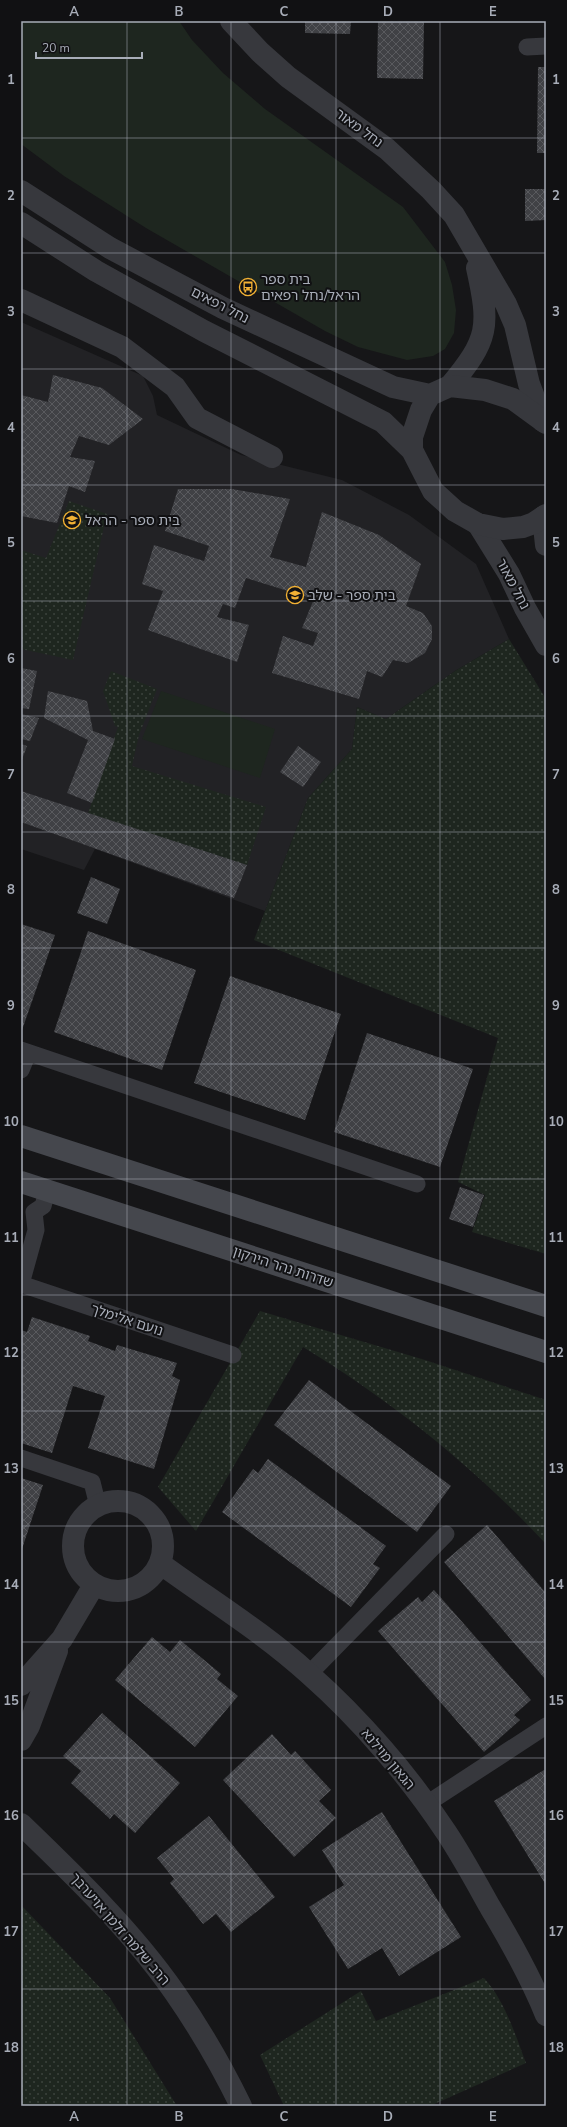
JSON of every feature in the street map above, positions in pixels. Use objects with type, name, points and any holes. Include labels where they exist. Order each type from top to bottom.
[{"type":"main road","points":[[21,1136],[546,1306]]},
{"type":"main road","name":"שדרות נהר הירקון","points":[[21,1182],[546,1352]]},
{"type":"street","name":"נחל מאור","points":[[231,21],[260,52],[288,77],[387,149],[426,184],[454,215],[506,304],[515,325],[529,384],[545,422]]},
{"type":"street","name":"נחל רפאים","points":[[21,191],[110,248],[223,308],[393,387],[430,395]]},
{"type":"street","points":[[21,223],[96,271],[197,328],[383,422],[412,450],[433,491],[455,511],[478,524],[503,529],[523,527],[545,516],[546,546]]},
{"type":"street","name":"נחל מאור","points":[[450,386],[467,366],[481,343],[485,325],[485,305],[473,248]]},
{"type":"street","points":[[21,300],[122,346],[175,387],[197,418],[272,457]]},
{"type":"street","points":[[412,450],[415,427],[430,395],[450,386],[485,390],[513,399],[545,422]]},
{"type":"street","name":"נחל מאור","points":[[478,524],[509,574],[525,608],[546,645]]},
{"type":"street","points":[[125,1501],[138,1505],[150,1513],[158,1524],[163,1537],[164,1550],[161,1564],[152,1577],[132,1589],[117,1592],[94,1585],[83,1575],[76,1562],[73,1541],[81,1520],[98,1506],[111,1502],[125,1501]]},
{"type":"street","name":"הגאון מוילנא","points":[[161,1564],[240,1619],[309,1674],[368,1734],[408,1781],[445,1831],[506,1933],[546,2015]]},
{"type":"street","points":[[21,1740],[30,1726],[62,1639],[94,1585]]},
{"type":"street","points":[[21,1685],[62,1639]]},
{"type":"street","name":"הרב שלמה זלמן אויערבך","points":[[21,1824],[64,1866],[123,1928],[174,1992],[214,2054],[241,2106]]},
{"type":"lane","points":[[527,47],[546,46]]},
{"type":"lane","points":[[21,1070],[24,1051],[417,1184]]},
{"type":"lane","points":[[21,1284],[36,1230],[34,1212],[42,1206],[47,1191]]},
{"type":"lane","name":"נועם אלימלך","points":[[21,1284],[233,1355]]},
{"type":"lane","points":[[21,1458],[92,1482],[98,1506]]},
{"type":"lane","points":[[309,1674],[446,1534]]},
{"type":"lane","points":[[425,1805],[546,1726]]},
{"type":"shaded area","points":[[21,21],[179,21],[192,40],[223,73],[265,109],[403,207],[445,262],[452,285],[456,310],[454,333],[445,349],[433,356],[407,360],[358,347],[325,331],[146,228],[64,176],[21,144]]},
{"type":"shaded area","points":[[21,322],[143,376],[153,396],[157,415],[241,455],[342,480],[409,515],[476,564],[509,639],[455,671],[386,719],[357,707],[352,749],[308,798],[265,911],[95,849],[84,870],[21,849]]},
{"type":"shaded area","points":[[69,501],[107,514],[73,660],[21,649],[21,550],[46,558]]},
{"type":"shaded area","points":[[509,639],[546,699],[546,1254],[472,1232],[485,1195],[458,1182],[498,1038],[254,940],[308,798],[352,749],[357,707],[386,719],[455,671]]},
{"type":"shaded area","points":[[111,671],[157,689],[139,735],[132,766],[266,807],[247,865],[88,813],[118,727],[115,726],[103,691]]},
{"type":"shaded area","points":[[161,691],[275,729],[260,778],[142,739]]},
{"type":"shaded area","points":[[260,1311],[425,1360],[546,1400],[546,1544],[490,1488],[431,1437],[369,1390],[303,1347],[196,1531],[158,1487]]},
{"type":"shaded area","points":[[21,1905],[110,1998],[177,2106],[21,2106]]},
{"type":"shaded area","points":[[484,1978],[504,2007],[526,2063],[430,2106],[284,2106],[260,2055],[361,1991],[376,2021]]},
{"type":"building","points":[[305,21],[351,21],[350,34],[305,33]]},
{"type":"building","points":[[378,21],[424,21],[423,79],[377,78]]},
{"type":"building","points":[[538,67],[546,67],[546,153],[537,153]]},
{"type":"building","points":[[525,189],[546,189],[546,220],[525,221]]},
{"type":"building","points":[[53,375],[102,388],[143,419],[109,445],[79,436],[70,457],[95,461],[85,492],[69,486],[57,523],[21,516],[21,395],[48,402]]},
{"type":"building","points":[[178,489],[232,489],[290,499],[270,557],[306,567],[322,512],[379,535],[421,564],[406,606],[423,613],[432,626],[432,639],[425,653],[408,663],[393,660],[382,677],[367,671],[359,699],[272,673],[283,636],[313,646],[318,633],[302,628],[314,599],[246,578],[235,608],[223,604],[217,617],[249,625],[237,662],[148,630],[163,591],[142,584],[154,545],[204,561],[209,546],[165,531]]},
{"type":"building","points":[[21,668],[37,671],[29,709],[21,708]]},
{"type":"building","points":[[48,691],[87,701],[93,731],[115,739],[92,803],[67,793],[88,740],[44,718]]},
{"type":"building","points":[[21,714],[39,718],[30,741],[21,739]]},
{"type":"building","points":[[21,744],[27,746],[21,762]]},
{"type":"building","points":[[298,746],[321,762],[303,787],[280,772]]},
{"type":"building","points":[[21,791],[247,865],[234,898],[21,822]]},
{"type":"building","points":[[91,877],[120,889],[107,924],[77,913]]},
{"type":"building","points":[[21,924],[55,935],[21,1033]]},
{"type":"building","points":[[88,931],[196,970],[162,1070],[54,1032]]},
{"type":"building","points":[[230,976],[341,1014],[305,1120],[194,1083]]},
{"type":"building","points":[[367,1033],[473,1069],[440,1167],[334,1132]]},
{"type":"building","points":[[460,1187],[484,1195],[473,1227],[449,1219]]},
{"type":"building","points":[[32,1317],[90,1336],[88,1341],[115,1351],[117,1345],[177,1363],[172,1376],[180,1380],[154,1469],[88,1448],[105,1396],[73,1386],[52,1453],[21,1443],[21,1330],[27,1332]]},
{"type":"building","points":[[309,1380],[451,1486],[417,1532],[274,1425]]},
{"type":"building","points":[[268,1459],[386,1546],[373,1564],[380,1568],[351,1607],[222,1512],[253,1469],[258,1473]]},
{"type":"building","points":[[21,1478],[43,1485],[21,1552]]},
{"type":"building","points":[[487,1525],[546,1593],[546,1680],[444,1562]]},
{"type":"building","points":[[434,1590],[531,1700],[514,1715],[520,1720],[484,1752],[378,1631],[418,1597],[422,1602]]},
{"type":"building","points":[[152,1637],[170,1652],[180,1640],[221,1674],[217,1679],[238,1696],[195,1747],[115,1680]]},
{"type":"building","points":[[102,1713],[180,1783],[135,1833],[114,1814],[110,1819],[71,1783],[81,1771],[63,1756]]},
{"type":"building","points":[[272,1734],[291,1755],[295,1751],[331,1790],[319,1801],[336,1818],[294,1857],[223,1780]]},
{"type":"building","points":[[544,1770],[546,1772],[546,1885],[494,1801]]},
{"type":"building","points":[[382,1812],[461,1937],[399,1976],[382,1948],[348,1969],[309,1907],[344,1885],[322,1850]]},
{"type":"building","points":[[209,1816],[275,1897],[231,1932],[216,1914],[203,1924],[170,1883],[174,1879],[157,1858]]},
{"type":"place","name":"בית ספר הראל/נחל רפאים","points":[[248,287]]},
{"type":"place","name":"בית ספר - הראל","points":[[72,520]]},
{"type":"place","name":"בית ספר - שלב","points":[[295,595]]}]
